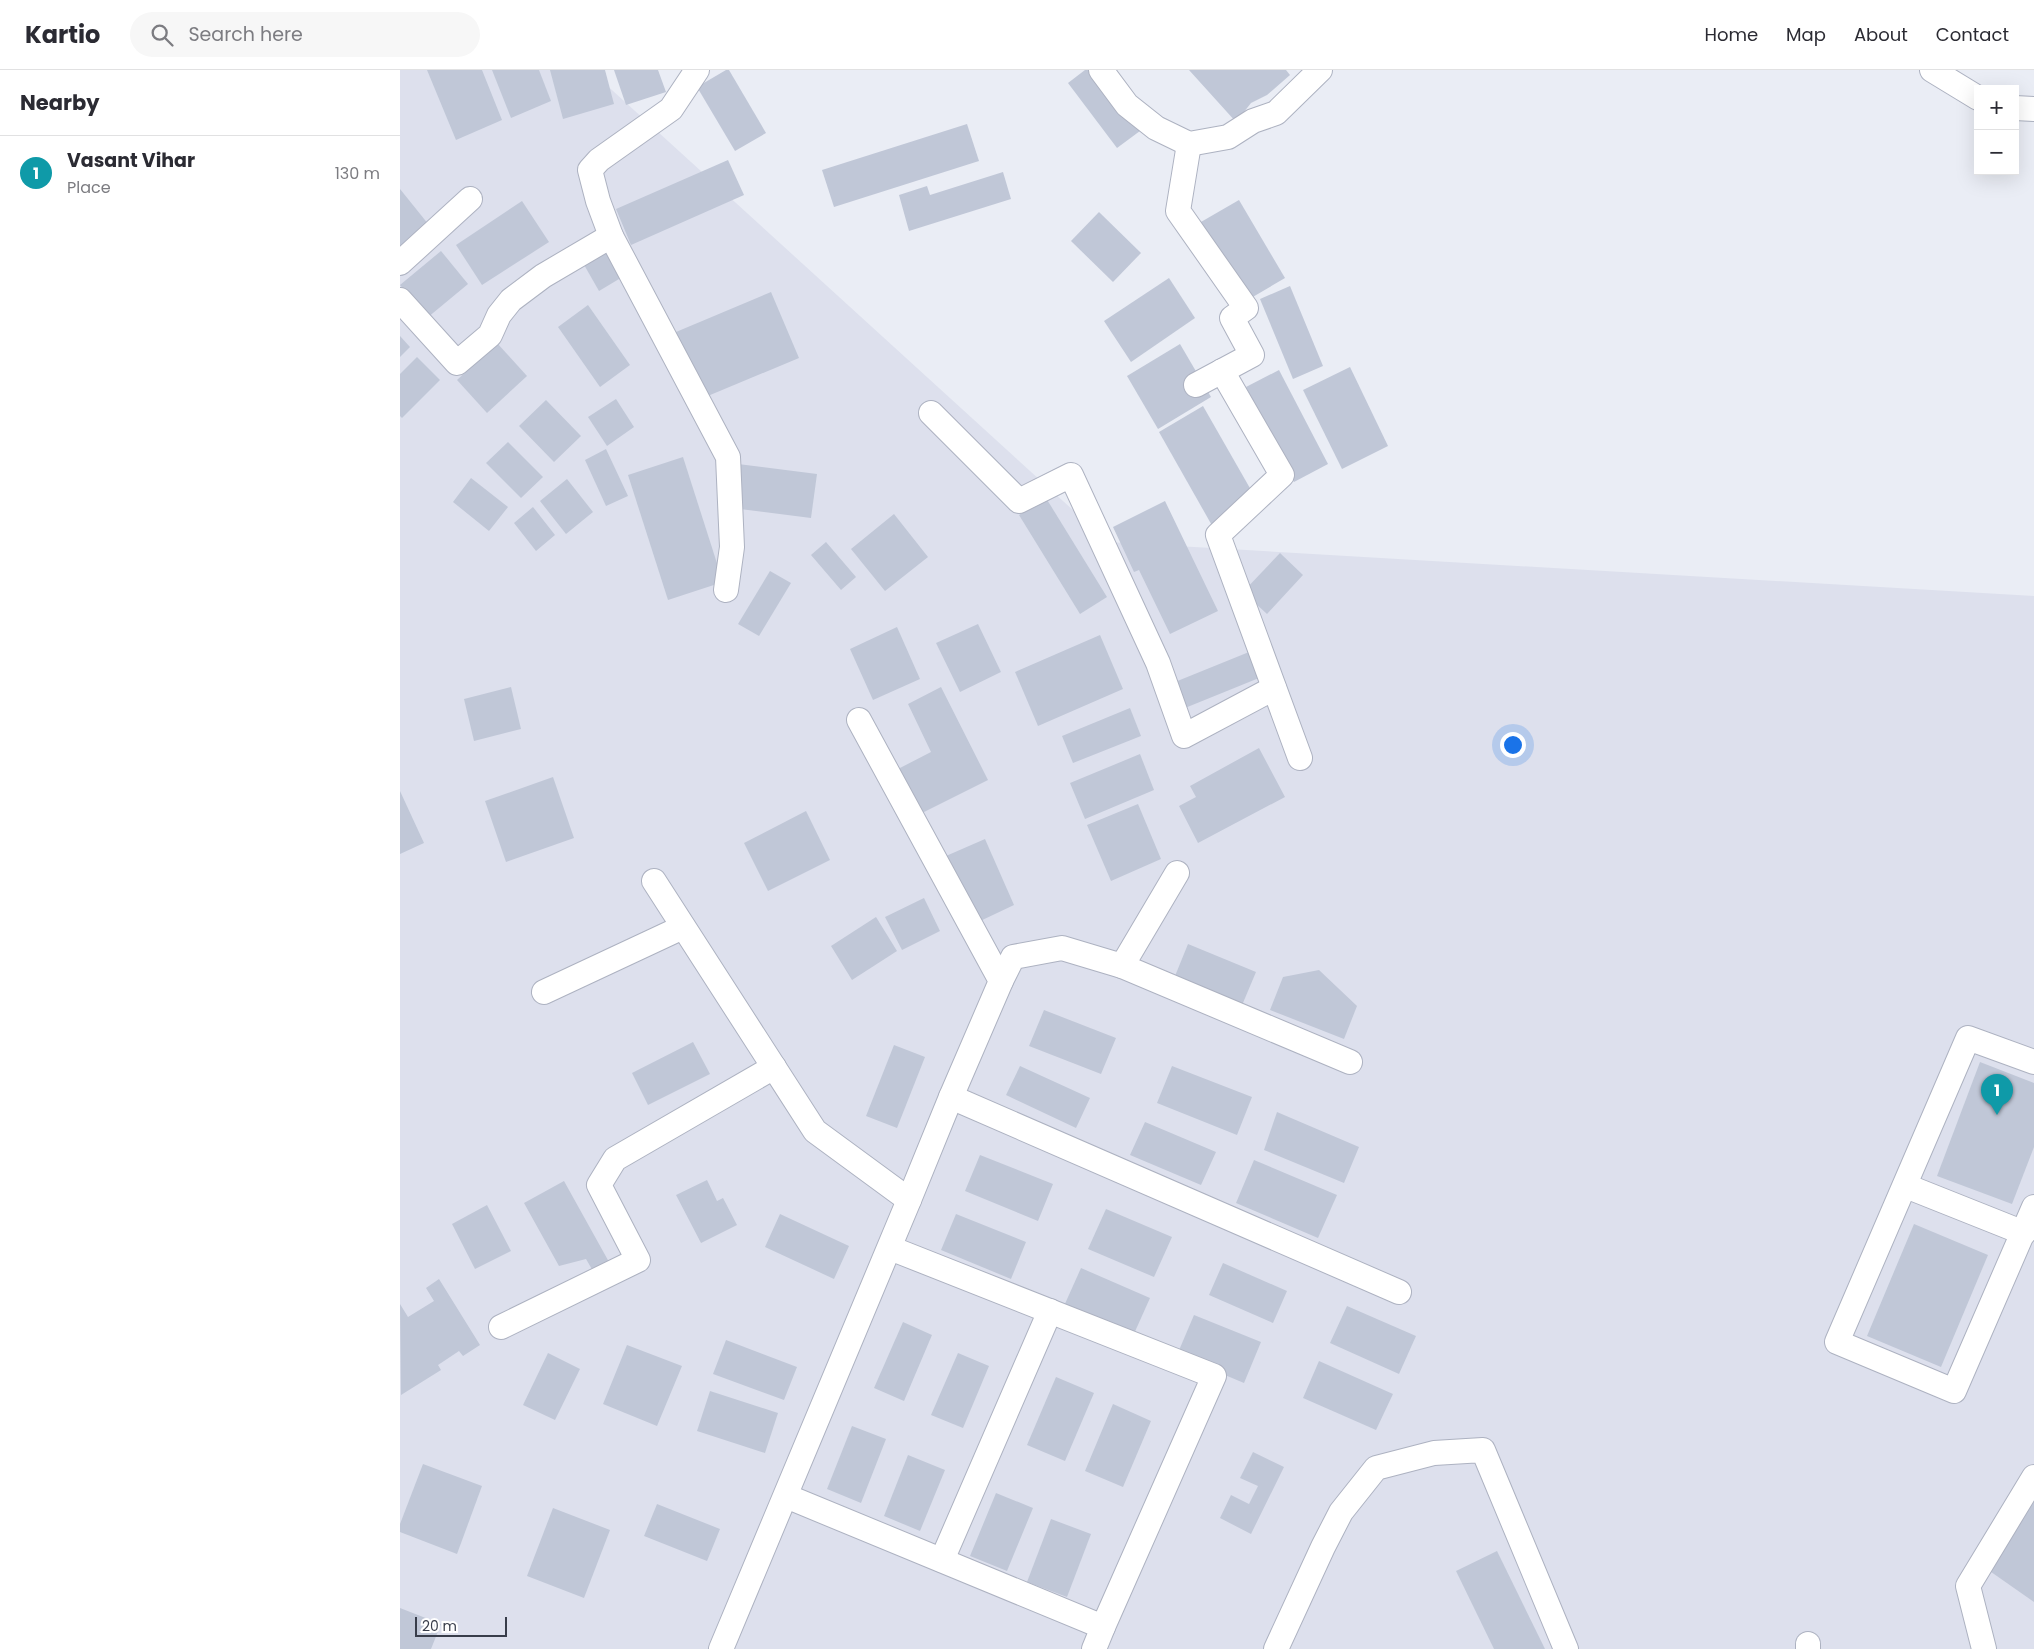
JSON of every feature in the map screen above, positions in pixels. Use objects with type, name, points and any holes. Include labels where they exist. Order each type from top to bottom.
[{"type":"street","points":[[697,70],[671,109],[599,160],[590,170],[595,193],[611,236],[728,457],[732,547],[726,590]]},
{"type":"street","points":[[1101,70],[1127,105],[1156,128],[1189,144],[1228,137],[1254,121],[1276,113],[1320,70]]},
{"type":"street","points":[[1932,70],[1974,96]]},
{"type":"street","points":[[2019,108],[2034,109]]},
{"type":"street","points":[[1189,144],[1178,211],[1246,308],[1232,318],[1252,355],[1196,385]]},
{"type":"street","points":[[400,264],[470,199]]},
{"type":"street","points":[[400,300],[457,363],[490,335],[499,316],[512,300],[543,276],[611,236]]},
{"type":"street","points":[[1222,371],[1282,475],[1218,535],[1300,758]]},
{"type":"street","points":[[931,412],[1019,501],[1071,475],[1158,663],[1184,736],[1274,688]]},
{"type":"street","points":[[859,720],[1001,980]]},
{"type":"street","points":[[1122,966],[1177,873]]},
{"type":"street","points":[[654,880],[815,1131],[909,1200]]},
{"type":"street","points":[[544,992],[683,927]]},
{"type":"street","points":[[721,1649],[890,1248],[951,1097],[1001,980],[1013,957],[1062,948],[1122,966],[1350,1062]]},
{"type":"street","points":[[2034,1062],[1968,1038],[1906,1186],[1837,1342],[1954,1391],[2034,1207]]},
{"type":"street","points":[[501,1327],[638,1260],[599,1184],[615,1159],[774,1066]]},
{"type":"street","points":[[951,1097],[1400,1292]]},
{"type":"street","points":[[1906,1186],[2024,1233]]},
{"type":"street","points":[[890,1248],[1214,1376],[1094,1649]]},
{"type":"street","points":[[942,1560],[1050,1311]]},
{"type":"street","points":[[1276,1649],[1341,1512],[1376,1468],[1434,1453],[1483,1450],[1566,1649]]},
{"type":"street","points":[[1984,1649],[1968,1586],[2034,1477]]},
{"type":"street","points":[[786,1496],[1104,1627]]},
{"type":"shaded area","points":[[400,70],[590,70],[1108,542],[2034,596],[2034,1649],[400,1649]]},
{"type":"building","points":[[427,70],[482,70],[502,120],[456,140]]},
{"type":"building","points":[[492,70],[539,70],[551,101],[511,118]]},
{"type":"building","points":[[550,70],[605,70],[614,104],[563,119]]},
{"type":"building","points":[[614,70],[658,70],[666,92],[626,105]]},
{"type":"building","points":[[729,70],[766,133],[735,151],[697,87]]},
{"type":"building","points":[[1085,70],[1101,70],[1144,128],[1117,148],[1068,83]]},
{"type":"building","points":[[1189,70],[1286,70],[1290,75],[1267,95],[1251,103],[1236,122]]},
{"type":"building","points":[[967,124],[979,161],[834,207],[822,170]]},
{"type":"building","points":[[728,160],[744,195],[631,245],[616,209]]},
{"type":"building","points":[[1003,172],[1011,199],[909,231],[899,195],[927,186],[930,195]]},
{"type":"building","points":[[400,189],[433,230],[400,257]]},
{"type":"building","points":[[1239,200],[1285,278],[1239,305],[1194,226]]},
{"type":"building","points":[[522,201],[549,242],[482,285],[456,245]]},
{"type":"building","points":[[1099,212],[1141,253],[1113,282],[1071,241]]},
{"type":"building","points":[[609,248],[624,276],[599,291],[583,263]]},
{"type":"building","points":[[441,251],[468,284],[427,318],[400,285]]},
{"type":"building","points":[[1169,278],[1195,318],[1131,362],[1104,321]]},
{"type":"building","points":[[1290,286],[1323,366],[1293,379],[1260,299]]},
{"type":"building","points":[[771,292],[799,358],[703,398],[676,332]]},
{"type":"building","points":[[588,305],[630,365],[600,387],[558,327]]},
{"type":"building","points":[[400,336],[410,347],[400,357]]},
{"type":"building","points":[[497,343],[527,376],[487,413],[457,380]]},
{"type":"building","points":[[1180,344],[1211,397],[1158,429],[1127,376]]},
{"type":"building","points":[[417,357],[440,380],[402,418],[400,416],[400,374]]},
{"type":"building","points":[[1350,367],[1388,446],[1342,469],[1303,390]]},
{"type":"building","points":[[1279,370],[1328,464],[1294,482],[1246,387]]},
{"type":"building","points":[[616,399],[634,427],[607,446],[588,417]]},
{"type":"building","points":[[546,400],[581,436],[554,462],[519,426]]},
{"type":"building","points":[[1203,406],[1255,497],[1214,529],[1159,432]]},
{"type":"building","points":[[508,442],[543,477],[521,498],[486,463]]},
{"type":"building","points":[[606,449],[628,496],[606,506],[585,460]]},
{"type":"building","points":[[683,457],[723,582],[668,600],[628,475]]},
{"type":"building","points":[[738,464],[817,474],[811,518],[732,508]]},
{"type":"building","points":[[471,478],[508,507],[489,531],[453,502]]},
{"type":"building","points":[[567,479],[593,512],[566,534],[540,501]]},
{"type":"building","points":[[1046,498],[1107,597],[1080,614],[1019,515]]},
{"type":"building","points":[[1165,501],[1218,611],[1170,634],[1139,570],[1134,572],[1113,527]]},
{"type":"building","points":[[533,507],[555,535],[536,551],[514,523]]},
{"type":"building","points":[[894,514],[928,557],[885,591],[851,549]]},
{"type":"building","points":[[826,542],[856,577],[841,590],[811,555]]},
{"type":"building","points":[[1280,553],[1303,575],[1267,614],[1243,592]]},
{"type":"building","points":[[770,571],[791,583],[759,636],[738,624]]},
{"type":"building","points":[[978,624],[1001,672],[960,692],[936,643]]},
{"type":"building","points":[[897,627],[920,679],[873,700],[850,649]]},
{"type":"building","points":[[1100,635],[1123,689],[1038,726],[1015,672]]},
{"type":"building","points":[[1249,652],[1259,678],[1180,710],[1170,684]]},
{"type":"building","points":[[511,687],[521,729],[474,741],[464,699]]},
{"type":"building","points":[[941,687],[988,780],[920,814],[898,769],[931,752],[908,704]]},
{"type":"building","points":[[1130,708],[1141,736],[1073,763],[1062,736]]},
{"type":"building","points":[[1259,748],[1285,797],[1198,843],[1179,806],[1196,797],[1190,786]]},
{"type":"building","points":[[1140,754],[1154,790],[1085,819],[1070,783]]},
{"type":"building","points":[[553,777],[574,838],[506,862],[485,801]]},
{"type":"building","points":[[400,791],[424,843],[400,854]]},
{"type":"building","points":[[1138,804],[1161,859],[1111,881],[1087,825]]},
{"type":"building","points":[[806,811],[830,860],[768,891],[744,843]]},
{"type":"building","points":[[985,839],[1014,905],[976,923],[946,856]]},
{"type":"building","points":[[924,898],[940,931],[902,950],[885,917]]},
{"type":"building","points":[[876,917],[897,951],[852,980],[831,946]]},
{"type":"building","points":[[1188,944],[1256,972],[1240,1010],[1173,981]]},
{"type":"building","points":[[1319,970],[1357,1006],[1344,1039],[1270,1010],[1283,977]]},
{"type":"building","points":[[1044,1010],[1116,1038],[1101,1074],[1029,1046]]},
{"type":"building","points":[[693,1042],[710,1074],[648,1105],[632,1073]]},
{"type":"building","points":[[894,1045],[925,1057],[897,1128],[866,1116]]},
{"type":"building","points":[[1980,1062],[2034,1083],[2034,1147],[2012,1204],[1937,1176]]},
{"type":"building","points":[[1020,1066],[1090,1098],[1076,1128],[1006,1095]]},
{"type":"building","points":[[1172,1066],[1252,1097],[1237,1135],[1157,1103]]},
{"type":"building","points":[[1277,1112],[1359,1147],[1344,1183],[1264,1150]]},
{"type":"building","points":[[1145,1122],[1216,1152],[1201,1185],[1130,1155]]},
{"type":"building","points":[[980,1155],[1053,1184],[1038,1221],[965,1191]]},
{"type":"building","points":[[1254,1160],[1337,1195],[1318,1238],[1236,1203]]},
{"type":"building","points":[[707,1180],[717,1201],[723,1198],[737,1225],[701,1243],[676,1195]]},
{"type":"building","points":[[564,1181],[609,1262],[593,1271],[586,1259],[559,1266],[524,1203]]},
{"type":"building","points":[[487,1205],[511,1251],[475,1269],[452,1224]]},
{"type":"building","points":[[1106,1209],[1172,1237],[1154,1277],[1088,1249]]},
{"type":"building","points":[[780,1214],[849,1246],[834,1279],[765,1247]]},
{"type":"building","points":[[956,1214],[1026,1242],[1011,1279],[941,1250]]},
{"type":"building","points":[[1914,1224],[1988,1255],[1941,1367],[1867,1336]]},
{"type":"building","points":[[1223,1263],[1287,1291],[1273,1323],[1209,1295]]},
{"type":"building","points":[[1081,1268],[1150,1298],[1133,1336],[1064,1306]]},
{"type":"building","points":[[439,1279],[480,1345],[463,1356],[459,1351],[438,1365],[441,1370],[401,1395],[400,1304],[408,1317],[434,1301],[426,1288]]},
{"type":"building","points":[[1347,1306],[1416,1336],[1399,1374],[1330,1343]]},
{"type":"building","points":[[1194,1315],[1261,1342],[1244,1383],[1177,1355]]},
{"type":"building","points":[[903,1322],[932,1335],[904,1401],[874,1388]]},
{"type":"building","points":[[726,1340],[797,1367],[784,1400],[713,1374]]},
{"type":"building","points":[[627,1345],[682,1366],[657,1426],[603,1404]]},
{"type":"building","points":[[548,1353],[580,1369],[555,1420],[523,1405]]},
{"type":"building","points":[[958,1353],[989,1366],[963,1428],[931,1415]]},
{"type":"building","points":[[1319,1361],[1393,1394],[1376,1430],[1303,1398]]},
{"type":"building","points":[[1056,1377],[1094,1393],[1065,1461],[1027,1445]]},
{"type":"building","points":[[710,1391],[778,1413],[765,1453],[697,1431]]},
{"type":"building","points":[[1113,1404],[1151,1421],[1123,1487],[1085,1471]]},
{"type":"building","points":[[852,1426],[886,1439],[861,1503],[827,1489]]},
{"type":"building","points":[[1253,1452],[1284,1467],[1251,1534],[1220,1518],[1231,1495],[1249,1504],[1258,1486],[1240,1478]]},
{"type":"building","points":[[908,1455],[945,1470],[920,1531],[884,1516]]},
{"type":"building","points":[[423,1464],[482,1486],[457,1554],[400,1532],[400,1524]]},
{"type":"building","points":[[996,1493],[1033,1508],[1007,1571],[970,1556]]},
{"type":"building","points":[[2034,1496],[2034,1602],[1984,1567]]},
{"type":"building","points":[[657,1504],[720,1529],[707,1561],[644,1536]]},
{"type":"building","points":[[553,1508],[610,1530],[584,1598],[527,1576]]},
{"type":"building","points":[[1051,1519],[1091,1534],[1067,1597],[1027,1582]]},
{"type":"building","points":[[1497,1551],[1545,1649],[1494,1649],[1456,1571]]},
{"type":"building","points":[[400,1608],[441,1624],[431,1649],[400,1649]]},
{"type":"place","name":"Vasant Vihar","points":[[1997,1115]]}]
